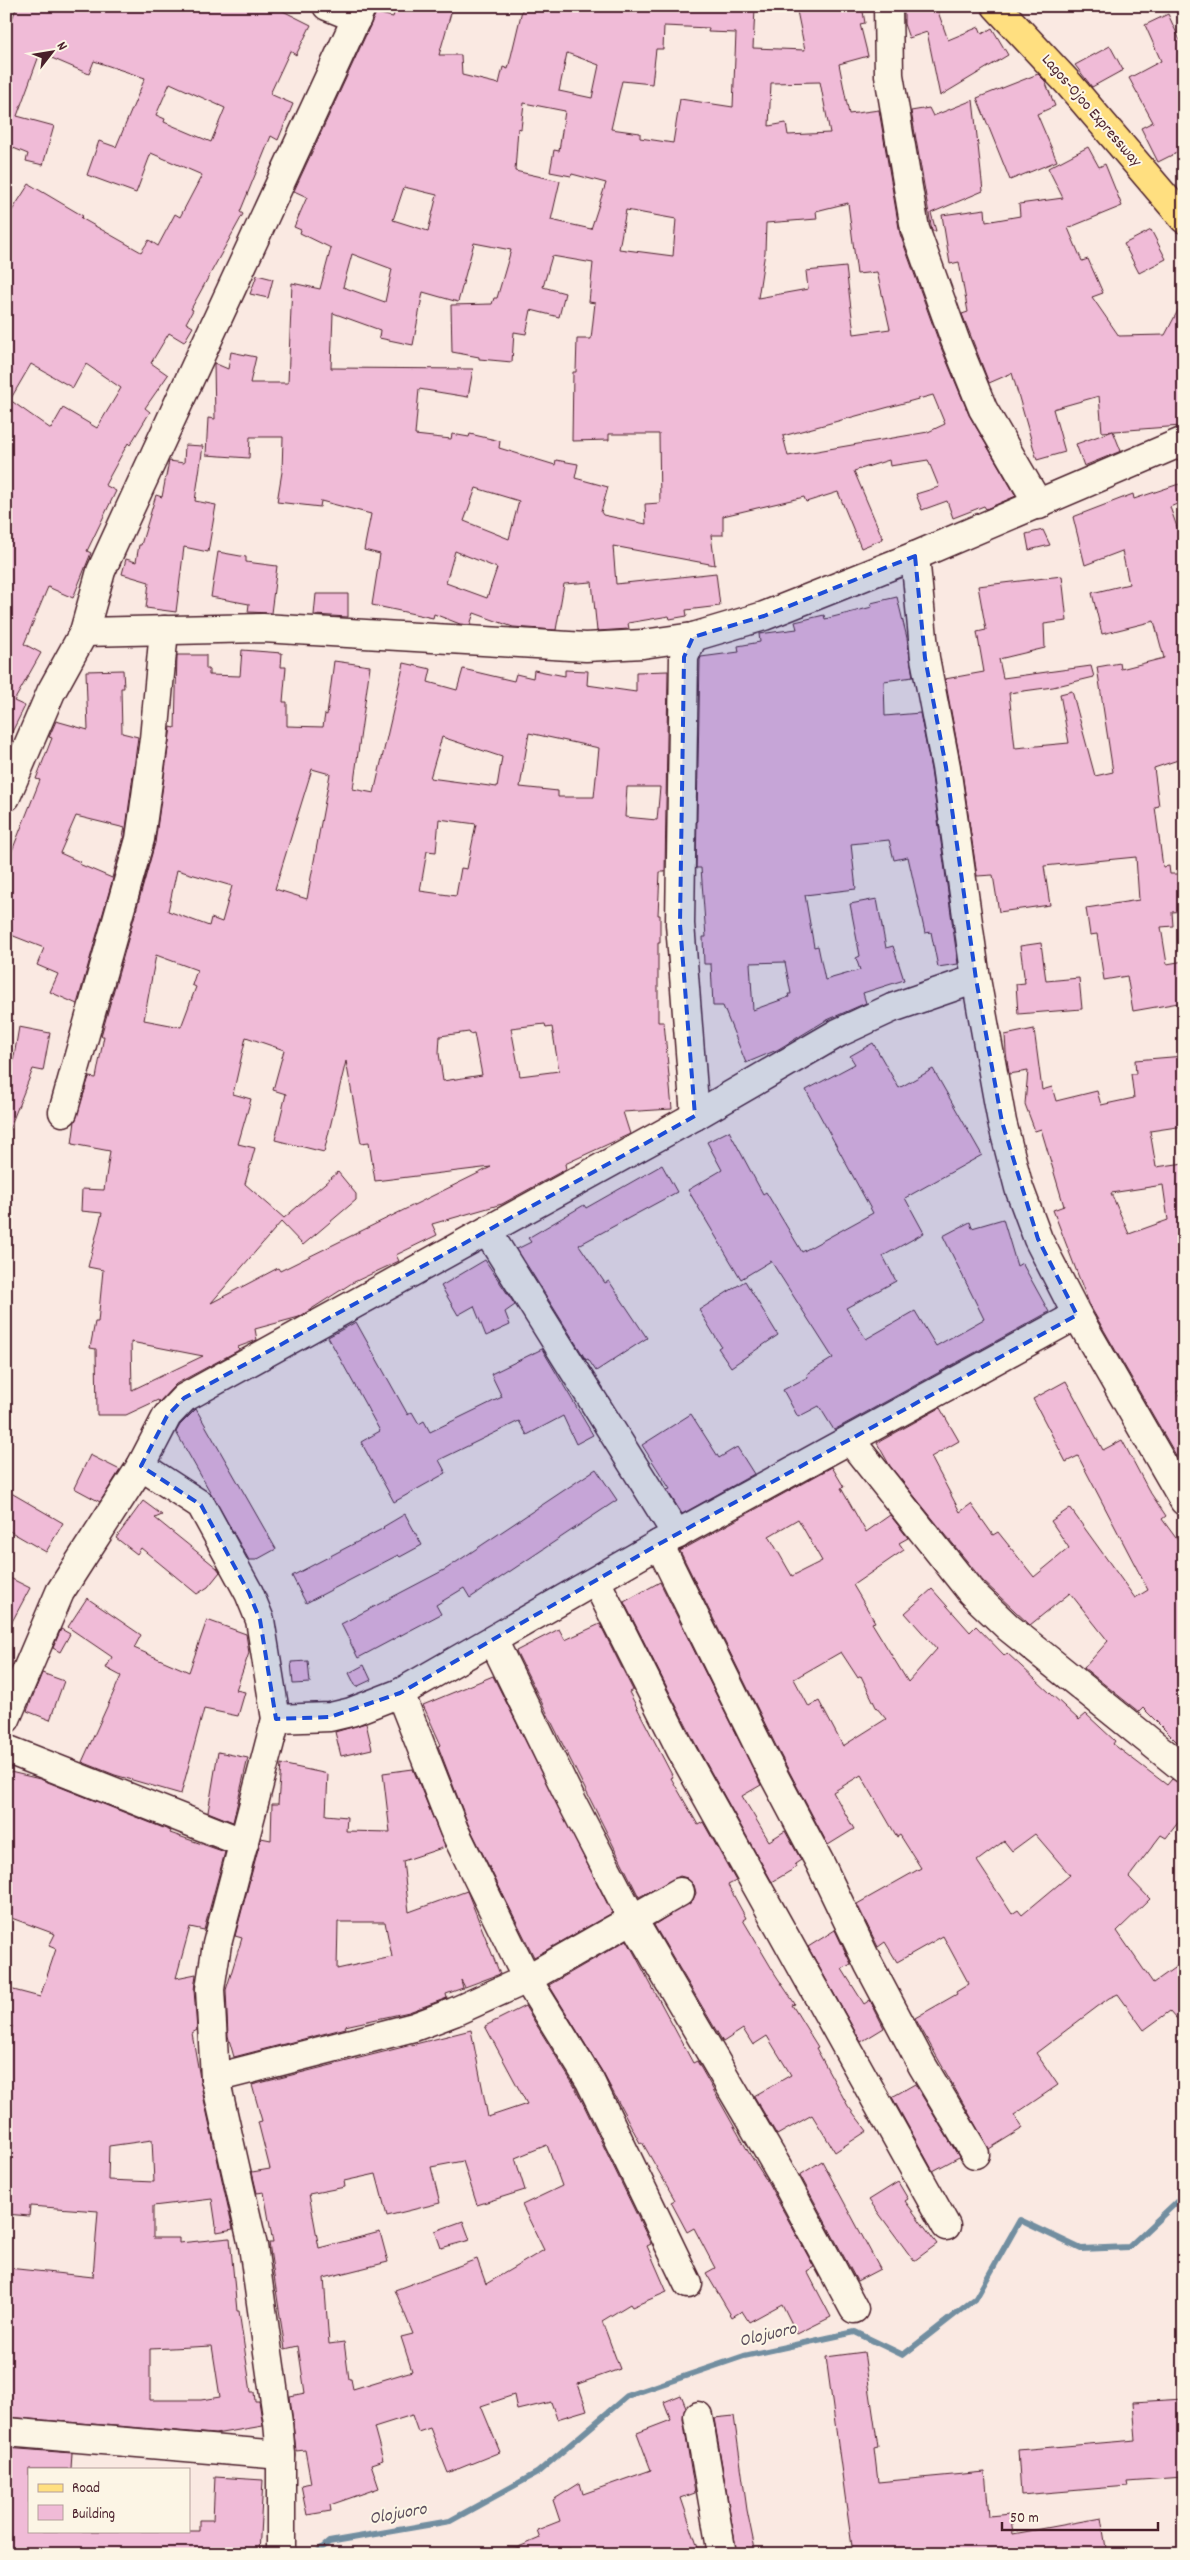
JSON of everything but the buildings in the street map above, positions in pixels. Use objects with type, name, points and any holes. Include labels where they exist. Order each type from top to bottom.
[{"type":"main road","name":"Lagos-Ojoo Expressway","points":[[996,6],[1068,83],[1184,219]]},
{"type":"street","points":[[6,797],[51,692],[84,632],[101,571],[359,12],[327,6]]},
{"type":"street","points":[[888,6],[889,75],[915,229],[955,340],[983,409],[1039,505]]},
{"type":"street","points":[[84,632],[263,628],[586,647],[643,644],[693,637],[764,616],[915,556],[1039,505],[1184,441]]},
{"type":"street","points":[[915,556],[925,658],[946,766],[976,979],[1002,1122],[1020,1188],[1038,1240],[1077,1315],[1184,1501]]},
{"type":"street","points":[[63,1112],[140,839],[154,739],[164,630]]},
{"type":"street","points":[[693,637],[684,656],[680,924],[695,1116]]},
{"type":"street","points":[[6,1719],[60,1592],[141,1466],[167,1416],[184,1398],[695,1116],[838,1033],[892,1008],[976,979]]},
{"type":"street","points":[[487,1231],[668,1540],[766,1761],[922,2065],[975,2154]]},
{"type":"street","points":[[276,1720],[330,1717],[351,1712],[400,1693],[668,1540],[1077,1315]]},
{"type":"street","points":[[850,1440],[971,1592],[1009,1628],[1184,1769]]},
{"type":"street","points":[[141,1466],[201,1505],[249,1593],[260,1620],[276,1720],[217,1944],[210,1989],[215,2078],[253,2246],[281,2455],[281,2554]]},
{"type":"street","points":[[596,1581],[685,1758],[946,2226]]},
{"type":"street","points":[[493,1640],[572,1802],[633,1920],[781,2173],[854,2308]]},
{"type":"street","points":[[400,1693],[454,1830],[527,1979],[590,2081],[688,2284]]},
{"type":"street","points":[[6,1749],[244,1843]]},
{"type":"street","points":[[215,2078],[414,2027],[454,2012],[527,1979],[680,1892]]},
{"type":"street","points":[[698,2416],[722,2554]]},
{"type":"street","points":[[6,2432],[281,2455]]},
{"type":"highlighted area","points":[[915,556],[925,658],[946,767],[976,979],[1002,1122],[1038,1239],[1077,1315],[659,1544],[400,1693],[330,1717],[276,1719],[260,1620],[249,1593],[201,1505],[141,1466],[167,1416],[184,1398],[695,1116],[680,924],[684,657],[693,637],[764,616]]},
{"type":"waterway","name":"Olojuoro","points":[[315,2554],[329,2542],[450,2521],[537,2473],[627,2396],[744,2356],[855,2332],[903,2355],[976,2298],[1020,2220],[1081,2249],[1129,2247],[1184,2195]]}]
